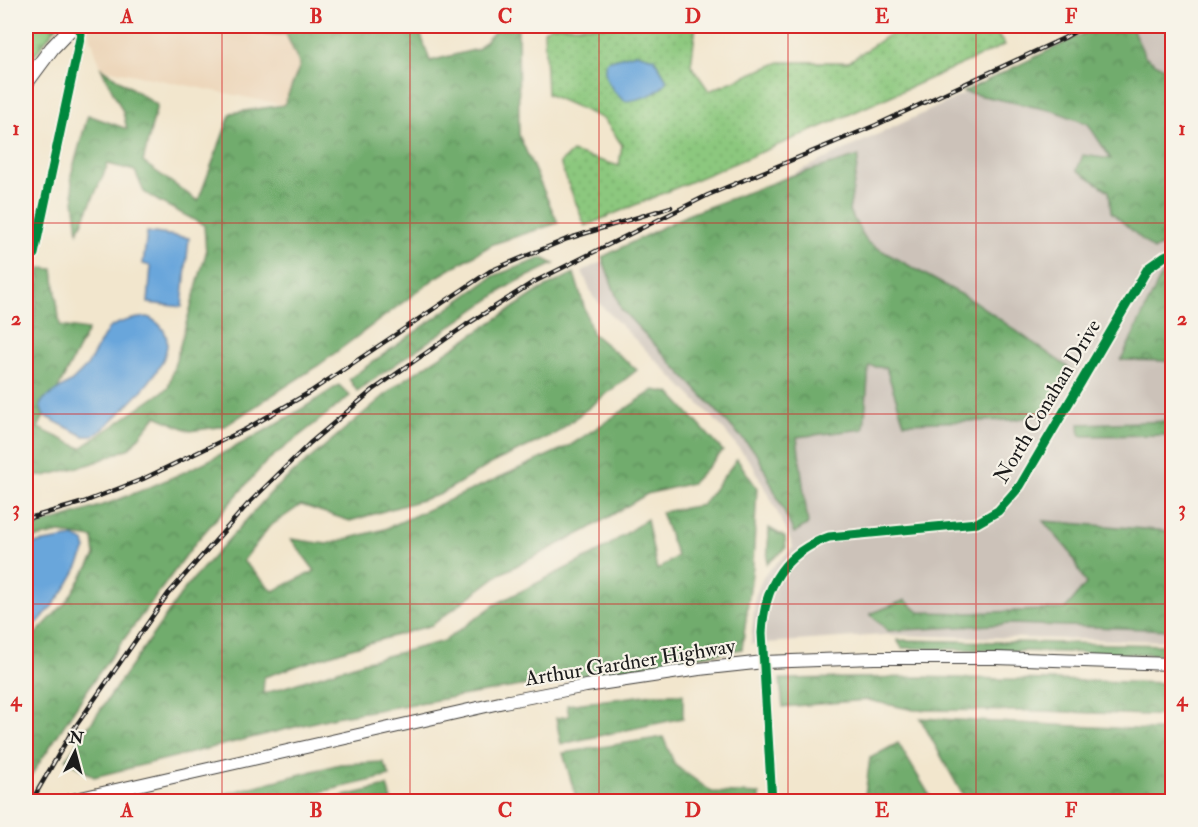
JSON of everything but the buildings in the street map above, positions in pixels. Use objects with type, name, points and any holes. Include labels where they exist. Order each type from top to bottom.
[{"type":"highway","points":[[26,83],[52,48],[73,26]]},
{"type":"main road","name":"Arthur Gardner Highway","points":[[63,801],[504,702],[586,686],[764,662],[874,658],[995,658],[1173,664]]},
{"type":"main road","name":"Arthur Gardner Highway","points":[[96,801],[279,754]]},
{"type":"street","points":[[26,253],[34,254],[81,34],[78,26]]},
{"type":"street","name":"North Conahan Drive","points":[[772,801],[763,615],[767,594],[777,574],[797,555],[818,541],[829,537],[977,523],[998,512],[1020,486],[1149,268],[1173,253]]},
{"type":"shaded area","points":[[87,26],[369,26],[284,105],[101,68]]},
{"type":"shaded area","points":[[1100,26],[1172,26],[1172,641],[885,635],[751,644],[755,596],[764,575],[793,547],[785,527],[752,464],[717,422],[593,297],[582,271],[939,106]]},
{"type":"green space","points":[[26,26],[57,26],[26,66]]},
{"type":"green space","points":[[250,26],[418,26],[430,61],[478,49],[500,26],[518,26],[519,135],[558,223],[493,244],[437,277],[319,365],[225,426],[190,431],[156,416],[130,448],[91,464],[44,476],[26,473],[26,383],[40,268],[53,269],[60,326],[88,330],[38,428],[81,448],[168,388],[206,253],[204,225],[144,192],[135,171],[108,164],[78,232],[71,175],[88,115],[127,129],[123,112],[101,68],[157,105],[143,162],[198,201],[231,113],[284,105],[300,65],[286,34],[259,33]]},
{"type":"green space","points":[[551,26],[696,26],[691,65],[709,91],[780,62],[848,62],[896,30],[896,26],[991,26],[1005,45],[821,127],[585,226],[560,163],[572,152],[619,166],[622,145],[604,119],[547,94],[544,31]]},
{"type":"green space","points":[[1099,26],[1131,26],[1145,56],[1172,74],[1172,239],[1154,250],[1111,212],[1109,191],[1077,170],[1083,155],[1111,159],[1088,124],[1054,111],[963,92]]},
{"type":"green space","points":[[859,156],[849,211],[868,243],[975,302],[1072,370],[1040,415],[1012,420],[904,423],[886,368],[869,366],[864,429],[797,437],[808,524],[794,533],[757,454],[621,309],[602,257],[687,215],[791,176]]},
{"type":"green space","points":[[542,258],[554,264],[512,284],[357,391],[349,379],[494,276]]},
{"type":"green space","points":[[1172,267],[1172,361],[1121,360],[1163,272]]},
{"type":"green space","points":[[574,273],[592,333],[637,370],[555,434],[496,461],[439,495],[350,521],[301,505],[269,527],[243,561],[273,591],[315,571],[291,539],[327,544],[385,529],[571,445],[654,390],[670,393],[723,451],[692,483],[647,494],[587,530],[500,574],[432,625],[348,649],[264,677],[263,694],[363,662],[444,641],[496,604],[600,551],[647,519],[657,570],[677,556],[661,512],[702,505],[737,459],[757,488],[753,566],[742,649],[335,717],[94,777],[66,759],[186,587],[274,489],[398,384],[540,290]]},
{"type":"green space","points":[[339,385],[350,396],[266,462],[196,542],[96,677],[26,783],[26,644],[67,601],[95,556],[93,538],[60,533],[26,540],[26,528],[67,517],[149,488],[266,430]]},
{"type":"green space","points":[[1172,421],[1172,435],[1080,436],[1079,424]]},
{"type":"green space","points":[[1172,517],[1172,630],[1011,624],[888,631],[870,614],[905,600],[919,612],[970,613],[1065,609],[1086,584],[1069,551],[1043,521],[1169,531]]},
{"type":"green space","points":[[769,528],[785,537],[786,548],[767,564]]},
{"type":"green space","points":[[897,640],[1172,645],[1172,655],[902,648]]},
{"type":"green space","points":[[921,677],[1172,683],[1172,716],[1042,711],[914,710],[867,700],[783,707],[780,679]]},
{"type":"green space","points":[[653,694],[683,694],[683,718],[561,744],[556,718],[569,716],[567,705]]},
{"type":"green space","points":[[920,718],[1172,731],[1172,801],[966,801]]},
{"type":"green space","points":[[663,737],[675,765],[712,792],[760,794],[760,801],[577,801],[563,753]]},
{"type":"green space","points":[[898,743],[933,801],[854,801],[865,795],[870,758]]},
{"type":"green space","points":[[383,762],[390,776],[282,801],[175,801],[213,797],[340,764]]},
{"type":"green space","points":[[387,786],[392,801],[323,801]]},
{"type":"water","points":[[636,53],[654,58],[667,80],[655,93],[625,101],[616,94],[606,78],[605,66],[607,61]]},
{"type":"water","points":[[147,232],[189,238],[182,307],[148,303],[151,266],[143,264]]},
{"type":"water","points":[[148,317],[163,329],[167,343],[163,359],[141,392],[102,430],[93,436],[84,436],[44,416],[40,405],[44,399],[72,381],[87,366],[108,329],[127,320]]},
{"type":"water","points":[[74,537],[84,542],[86,549],[80,562],[60,595],[26,635],[26,545]]},
{"type":"railway","points":[[31,802],[71,733],[168,594],[248,504],[310,443],[373,390],[466,325],[532,283],[708,195],[876,125],[1064,38],[1085,26]]},
{"type":"railway","points":[[26,519],[84,502],[143,479],[246,429],[310,392],[490,271],[567,239],[671,207]]},
{"type":"cycle path","points":[[26,253],[34,254],[81,34],[78,26]]},
{"type":"cycle path","points":[[772,802],[762,633],[767,601],[779,574],[799,552],[829,537],[977,523],[998,511],[1020,486],[1148,268],[1172,253]]}]
